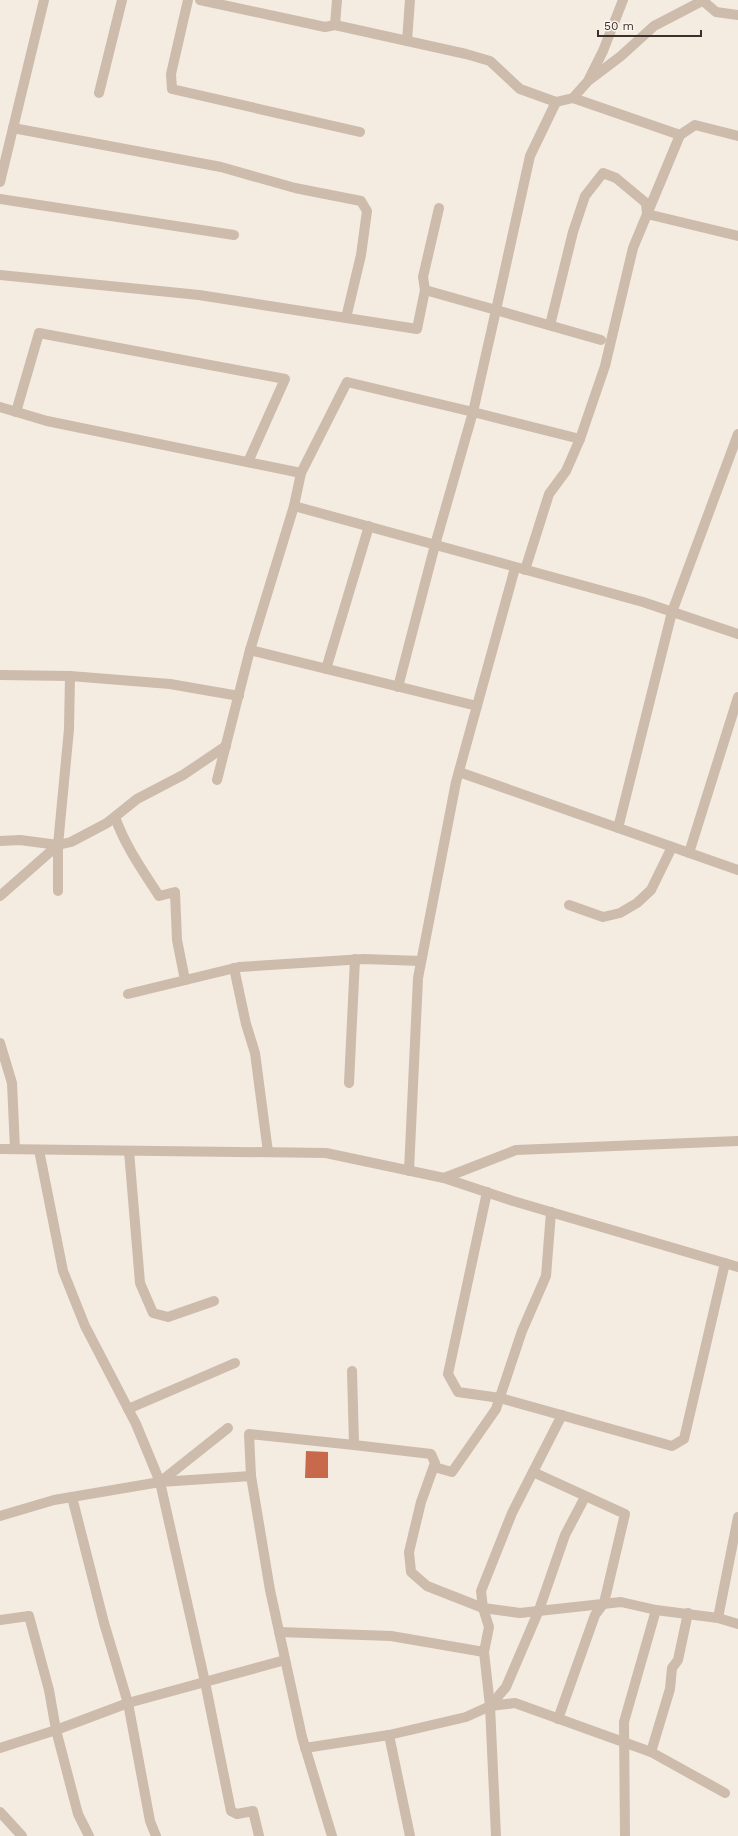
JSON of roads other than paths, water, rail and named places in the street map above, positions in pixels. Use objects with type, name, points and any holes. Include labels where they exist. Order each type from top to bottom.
[{"type":"street","points":[[0,182],[2,166],[13,128],[44,0]]},
{"type":"street","points":[[99,93],[122,0]]},
{"type":"street","points":[[188,0],[171,74],[172,89],[360,132]]},
{"type":"street","points":[[200,0],[325,27],[335,26],[407,41],[490,61],[520,89],[556,102],[573,98],[680,135]]},
{"type":"street","points":[[335,26],[337,0]]},
{"type":"street","points":[[407,41],[410,0]]},
{"type":"street","points":[[588,81],[603,51],[623,0]]},
{"type":"street","points":[[573,98],[588,81],[621,56],[654,26],[702,0],[716,12],[738,15]]},
{"type":"street","points":[[398,687],[435,545],[473,412],[530,156],[556,102]]},
{"type":"street","points":[[409,1171],[418,978],[459,772],[477,706],[520,569],[549,494],[566,470],[580,439],[605,366],[633,248],[680,135],[695,125],[738,136]]},
{"type":"street","points":[[13,128],[221,167],[295,188],[362,201],[367,211],[361,255],[346,318]]},
{"type":"street","points":[[550,325],[573,232],[585,196],[603,173],[616,178],[646,204],[647,214]]},
{"type":"street","points":[[0,199],[234,235]]},
{"type":"street","points":[[0,275],[199,295],[416,328],[425,290],[424,277],[439,208]]},
{"type":"street","points":[[647,214],[738,236]]},
{"type":"street","points":[[425,290],[601,340]]},
{"type":"street","points":[[16,412],[39,333],[285,379],[248,462]]},
{"type":"street","points":[[217,780],[250,650],[294,506],[301,473],[347,382],[580,439]]},
{"type":"street","points":[[0,407],[47,421],[301,473]]},
{"type":"street","points":[[618,828],[672,612],[738,434]]},
{"type":"street","points":[[294,506],[643,602],[738,634]]},
{"type":"street","points":[[326,669],[369,526]]},
{"type":"street","points":[[250,650],[477,706]]},
{"type":"street","points":[[0,675],[70,676],[170,684],[238,696]]},
{"type":"street","points":[[58,891],[58,846],[69,728],[70,676]]},
{"type":"street","points":[[689,853],[738,697]]},
{"type":"street","points":[[0,896],[58,846],[71,842],[87,834],[116,817],[137,799],[183,775],[226,746]]},
{"type":"street","points":[[459,772],[738,870]]},
{"type":"street","points":[[116,817],[120,829],[133,854],[159,896],[175,892],[177,940],[185,980]]},
{"type":"street","points":[[0,841],[20,840],[58,846]]},
{"type":"street","points":[[569,905],[603,917],[620,913],[637,903],[651,890],[672,847]]},
{"type":"street","points":[[128,994],[234,968],[356,959],[422,961]]},
{"type":"street","points":[[349,1083],[356,959]]},
{"type":"street","points":[[234,968],[246,1024],[255,1053],[268,1152]]},
{"type":"street","points":[[0,1043],[3,1062],[12,1083],[15,1149]]},
{"type":"street","points":[[444,1178],[516,1150],[738,1140]]},
{"type":"street","points":[[0,1149],[326,1153],[444,1178],[551,1212],[738,1267]]},
{"type":"street","points":[[40,1150],[63,1271],[84,1326],[128,1409],[160,1482],[205,1682],[230,1811],[237,1814],[253,1811],[259,1836]]},
{"type":"street","points":[[129,1151],[140,1283],[153,1313],[168,1317],[214,1301]]},
{"type":"street","points":[[487,1192],[448,1374],[458,1392],[500,1398],[672,1446],[684,1439],[724,1263]]},
{"type":"street","points":[[434,1467],[452,1472],[496,1409],[522,1331],[546,1276],[551,1212]]},
{"type":"street","points":[[128,1409],[235,1363]]},
{"type":"street","points":[[352,1371],[354,1445]]},
{"type":"street","points":[[496,1836],[490,1706],[484,1652],[489,1627],[483,1608],[481,1591],[512,1513],[562,1415]]},
{"type":"street","points":[[160,1482],[228,1428]]},
{"type":"street","points":[[332,1836],[305,1748],[279,1632],[251,1476],[249,1434],[431,1454],[435,1463],[421,1502],[409,1552],[411,1572],[427,1586],[483,1608],[520,1613],[621,1602],[656,1610],[718,1618],[738,1624]]},
{"type":"street","points":[[533,1472],[625,1514],[604,1603],[595,1615],[558,1719]]},
{"type":"street","points":[[0,1516],[54,1500],[160,1482],[251,1476]]},
{"type":"street","points":[[72,1497],[104,1623],[128,1703],[150,1821],[156,1836]]},
{"type":"street","points":[[490,1706],[506,1687],[539,1610],[565,1535],[585,1497]]},
{"type":"street","points":[[718,1618],[738,1517]]},
{"type":"street","points":[[625,1836],[624,1722],[656,1610]]},
{"type":"street","points":[[651,1752],[670,1689],[672,1668],[678,1660],[688,1613]]},
{"type":"street","points":[[0,1620],[29,1616],[49,1690],[56,1730],[78,1814],[89,1836]]},
{"type":"street","points":[[279,1632],[391,1636],[484,1652]]},
{"type":"street","points":[[0,1748],[56,1730],[128,1703],[285,1660]]},
{"type":"street","points":[[305,1748],[389,1735],[466,1718],[490,1706],[515,1703],[651,1752],[725,1793]]},
{"type":"street","points":[[389,1735],[410,1836]]},
{"type":"street","points":[[0,1812],[18,1835]]}]
